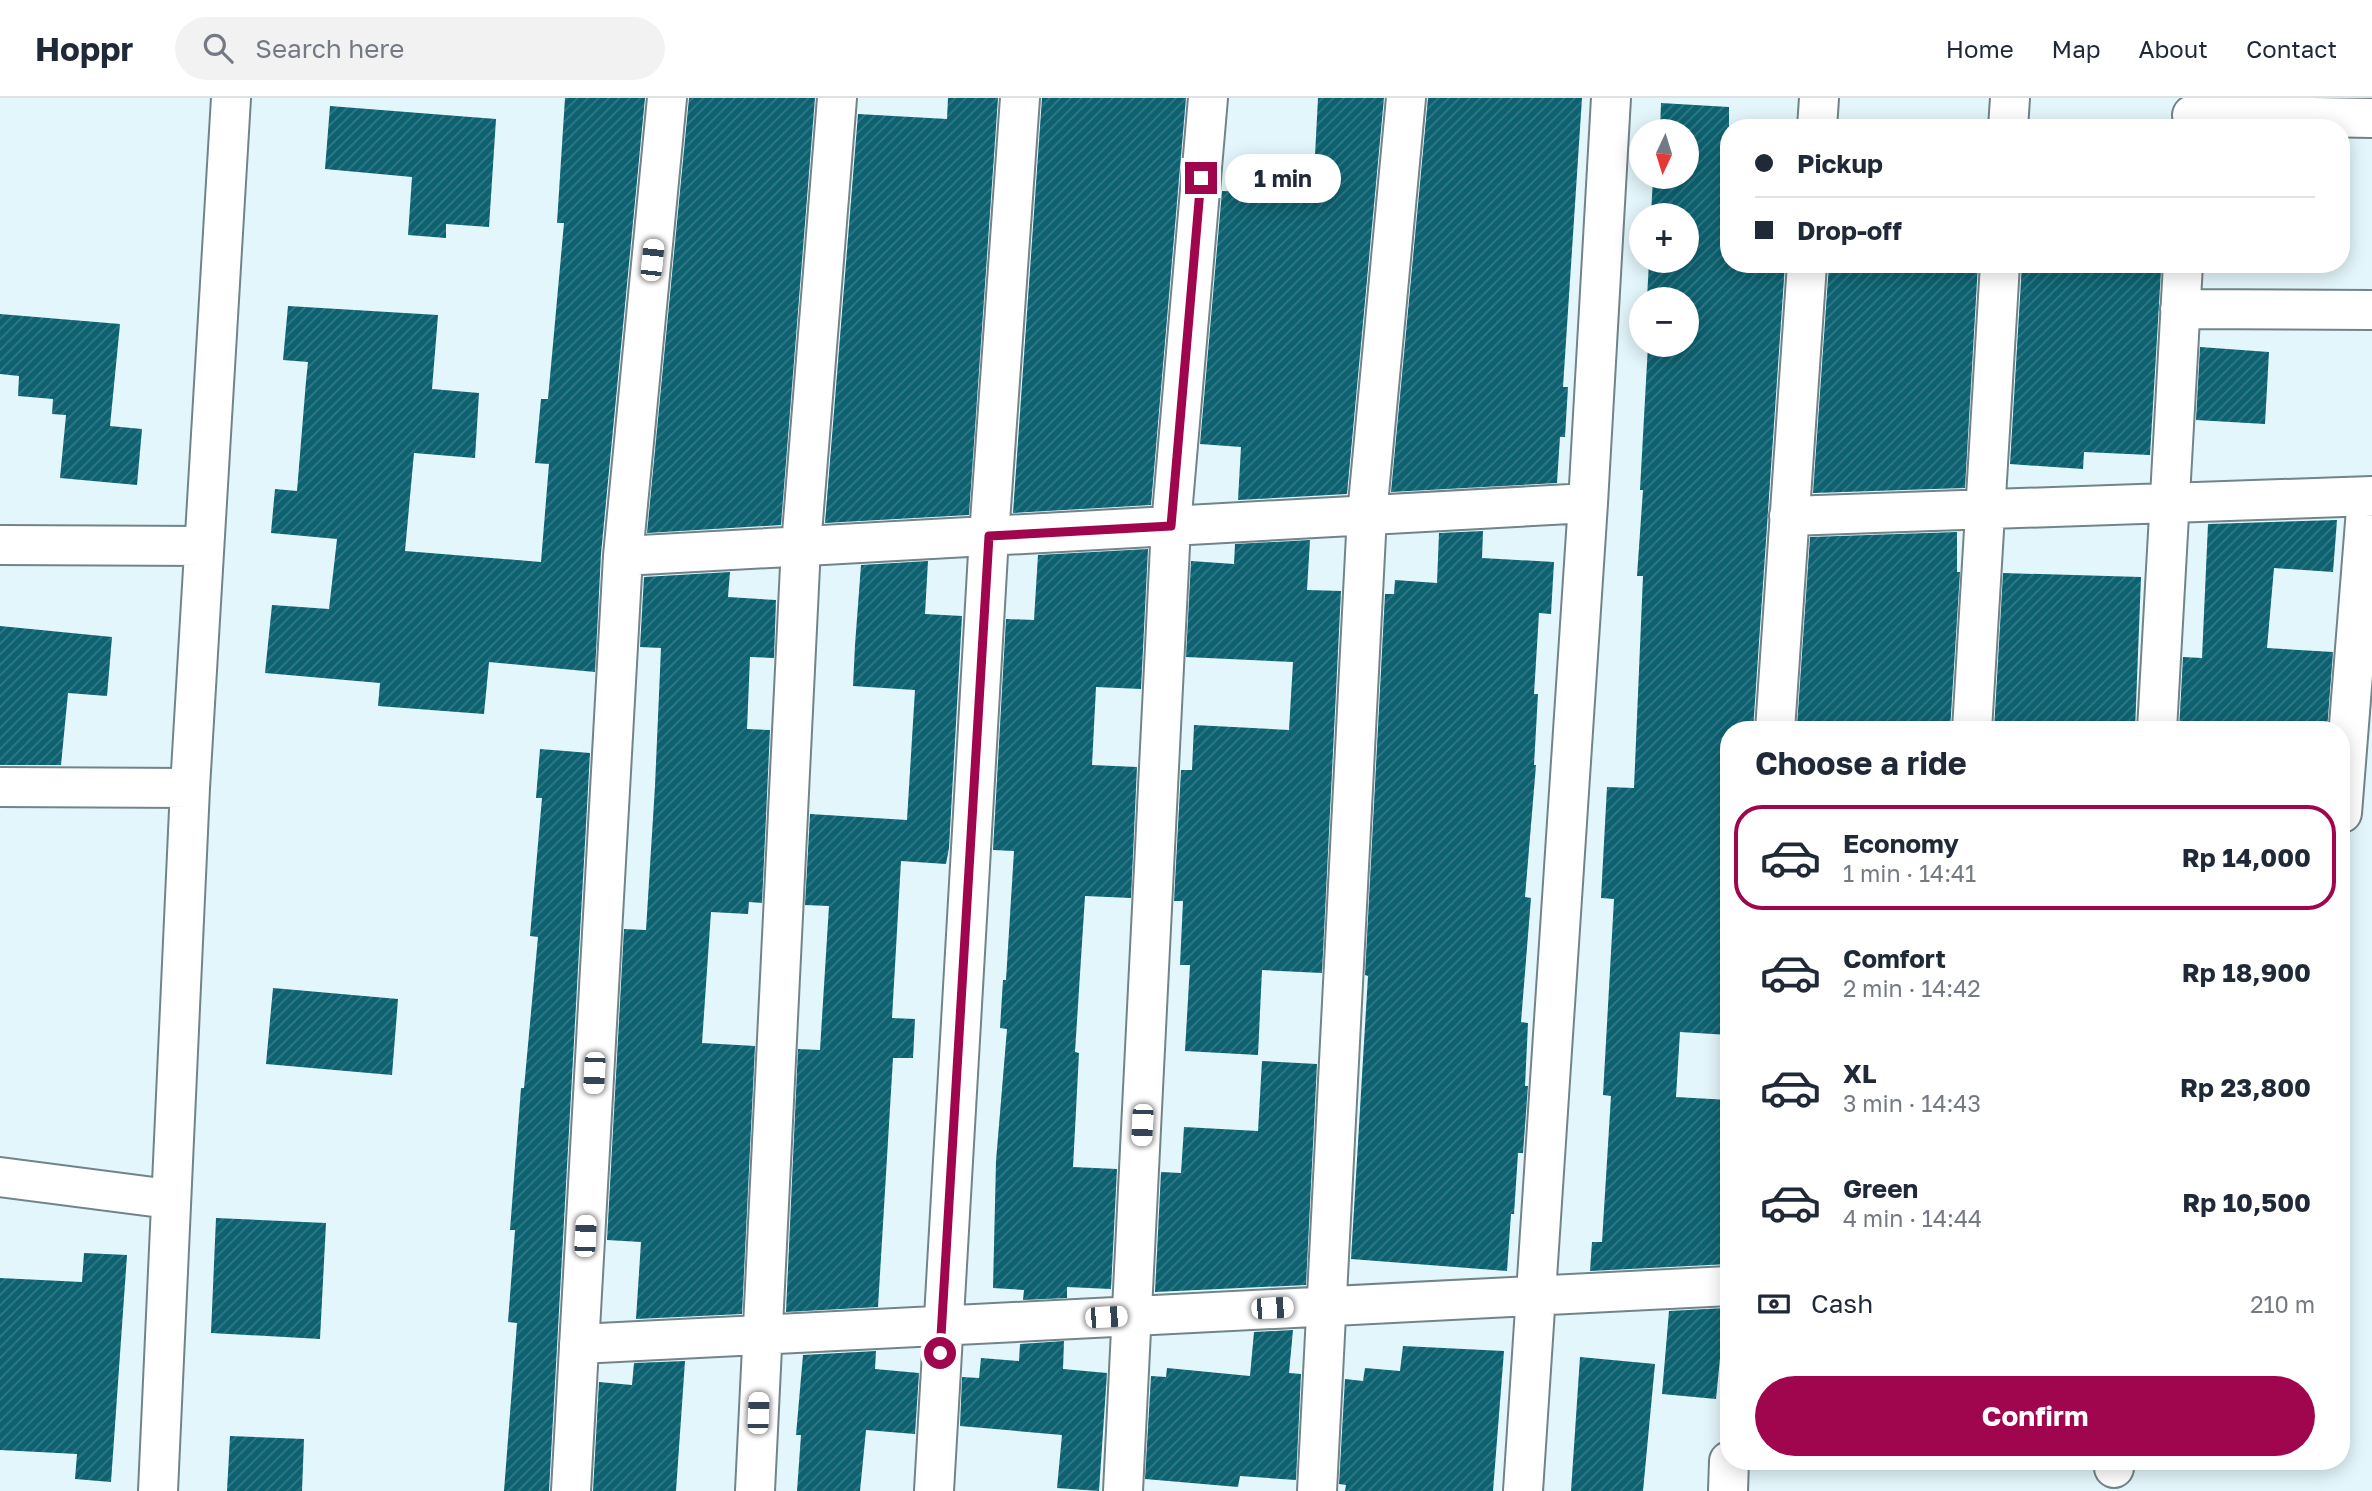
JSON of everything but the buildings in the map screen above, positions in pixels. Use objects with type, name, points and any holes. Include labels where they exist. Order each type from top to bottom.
[{"type":"street","points":[[158,1491],[169,1199],[190,788],[231,98]]},
{"type":"street","points":[[572,1491],[623,556],[667,98]]},
{"type":"street","points":[[755,1491],[801,546],[837,98]]},
{"type":"street","points":[[934,1491],[941,1325],[989,536],[1020,98]]},
{"type":"street","points":[[1123,1491],[1171,526],[1208,98]]},
{"type":"street","points":[[1317,1491],[1367,515],[1406,98]]},
{"type":"street","points":[[1523,1491],[1588,503],[1611,98]]},
{"type":"street","points":[[1818,119],[1819,98]]},
{"type":"street","points":[[2009,119],[2010,98]]},
{"type":"street","points":[[2192,114],[2372,118]]},
{"type":"street","points":[[1776,721],[1806,273]]},
{"type":"street","points":[[1973,721],[1999,273]]},
{"type":"street","points":[[2158,721],[2182,273]]},
{"type":"street","points":[[2180,309],[2372,310]]},
{"type":"street","points":[[1789,516],[2170,505],[2369,496],[2350,721]]},
{"type":"street","points":[[623,556],[1588,503]]},
{"type":"street","points":[[0,545],[205,546]]},
{"type":"street","points":[[0,787],[190,788]]},
{"type":"street","points":[[0,1177],[169,1199]]},
{"type":"street","points":[[579,1345],[1720,1286]]},
{"type":"street","points":[[1728,1491],[1729,1470]]},
{"type":"route","points":[[940,1353],[989,536],[1171,526],[1201,178]]}]
